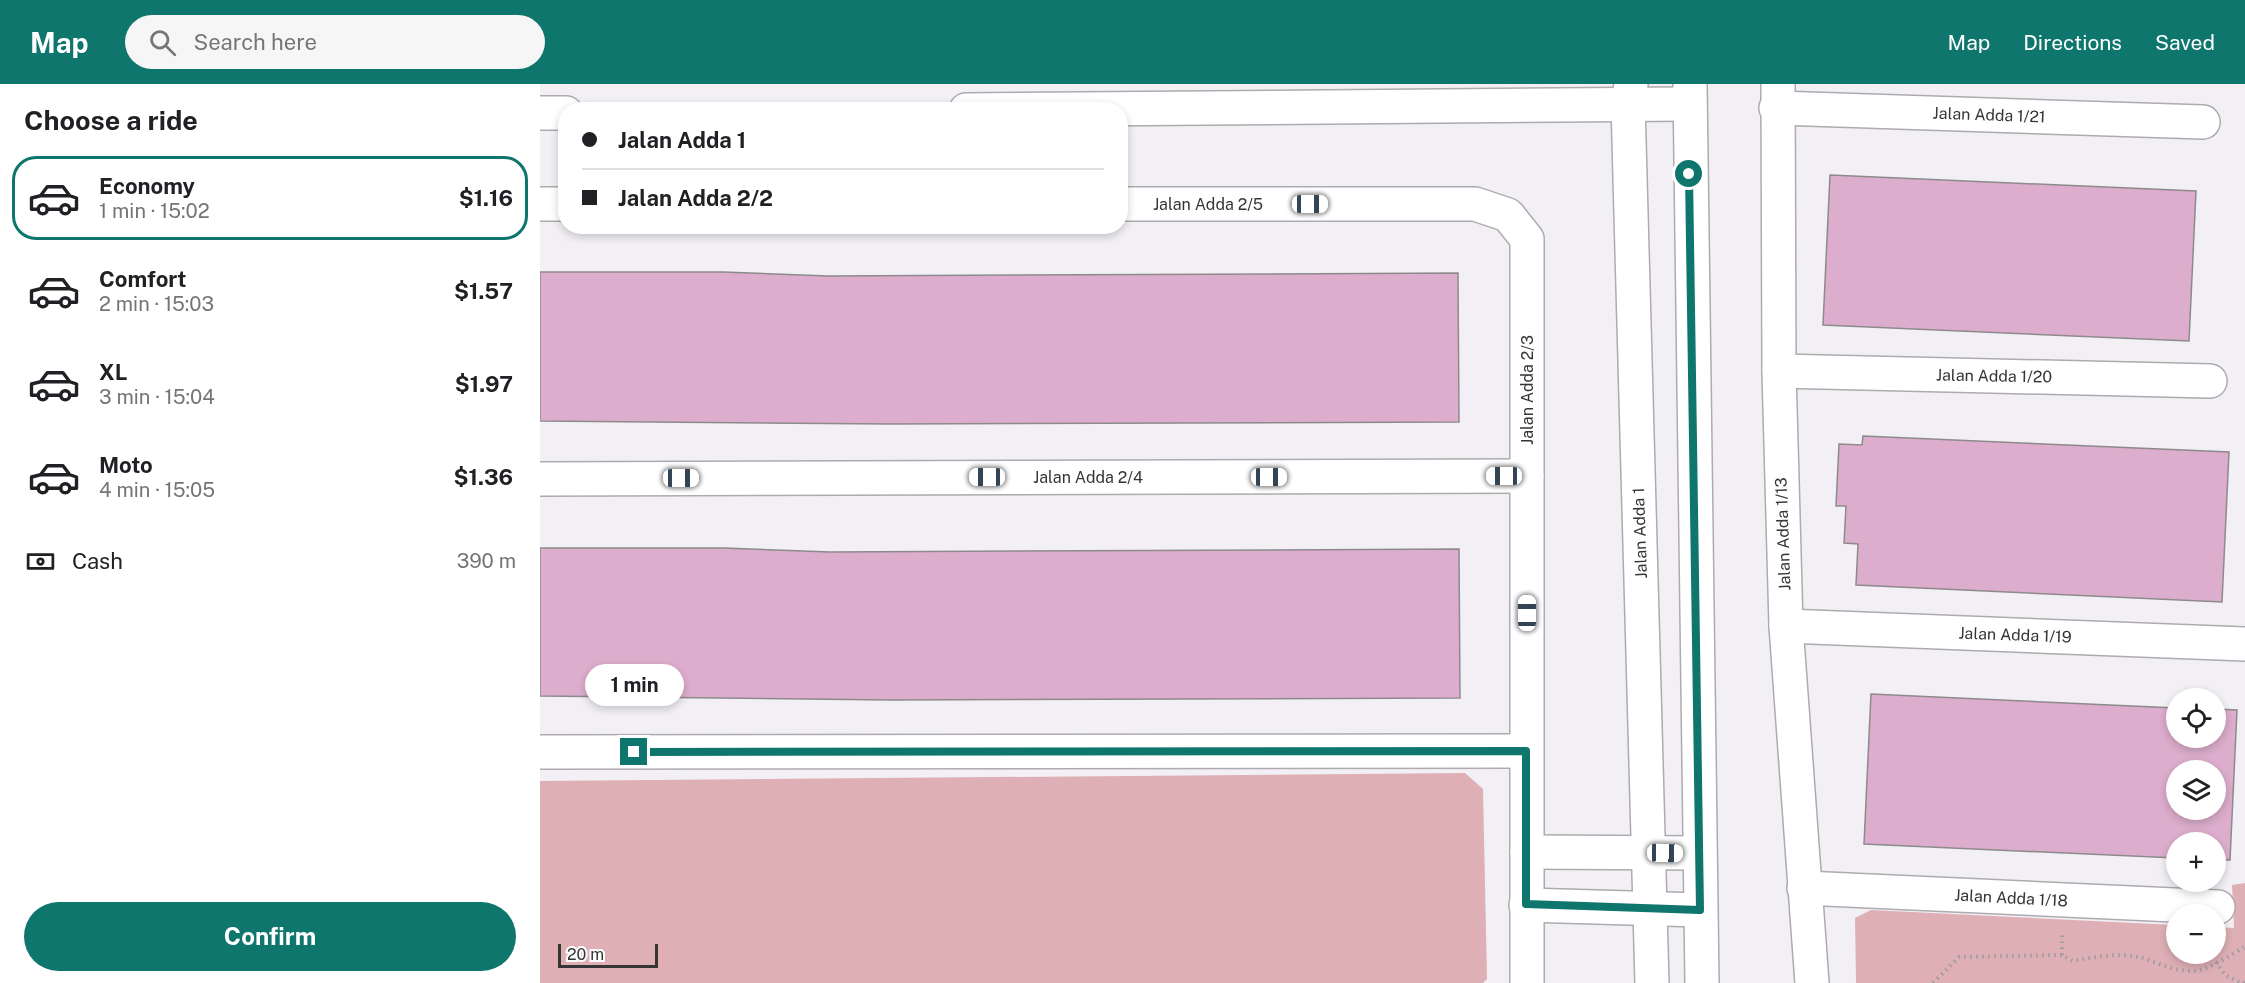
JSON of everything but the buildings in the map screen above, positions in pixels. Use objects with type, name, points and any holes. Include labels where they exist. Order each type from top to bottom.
[{"type":"street","name":"Jalan Adda 1","points":[[1630,94],[1652,983]]},
{"type":"street","points":[[1128,106],[1689,94],[1698,853],[1702,983]]},
{"type":"street","name":"Jalan Adda 1/21","points":[[1777,96],[2203,122]]},
{"type":"street","name":"Jalan Adda 1/13","points":[[1777,96],[1779,371],[1786,626],[1812,983]]},
{"type":"street","points":[[540,113],[558,113]]},
{"type":"street","points":[[540,204],[558,204]]},
{"type":"street","name":"Jalan Adda 2/5","points":[[1128,204],[1475,204]]},
{"type":"street","name":"Jalan Adda 2/3","points":[[1475,204],[1508,215],[1527,239],[1527,852]]},
{"type":"street","name":"Jalan Adda 1/20","points":[[1779,371],[2210,381]]},
{"type":"street","name":"Jalan Adda 2/4","points":[[540,479],[1527,476]]},
{"type":"street","name":"Jalan Adda 1/19","points":[[1786,626],[2245,644]]},
{"type":"street","points":[[540,752],[1526,751]]},
{"type":"street","points":[[1527,983],[1527,852],[1698,853]]},
{"type":"street","name":"Jalan Adda 1/18","points":[[1804,888],[2166,905]]},
{"type":"street","points":[[1526,904],[1700,910]]},
{"type":"path","points":[[2226,956],[2245,946]]},
{"type":"path","points":[[1933,983],[1959,957],[2062,955],[2073,961],[2100,956],[2127,955],[2164,967],[2196,971],[2212,964]]},
{"type":"path","points":[[2217,964],[2225,975],[2243,982]]},
{"type":"shaded area","points":[[1465,773],[1483,789],[1487,979],[1483,983],[540,983],[540,781]]},
{"type":"shaded area","points":[[2245,883],[2245,983],[1856,983],[1855,918],[1871,910],[2166,925],[2166,964],[2226,964],[2226,928],[2234,928],[2232,885]]},
{"type":"route","points":[[634,752],[1526,751],[1526,904],[1700,910],[1689,174]]}]
